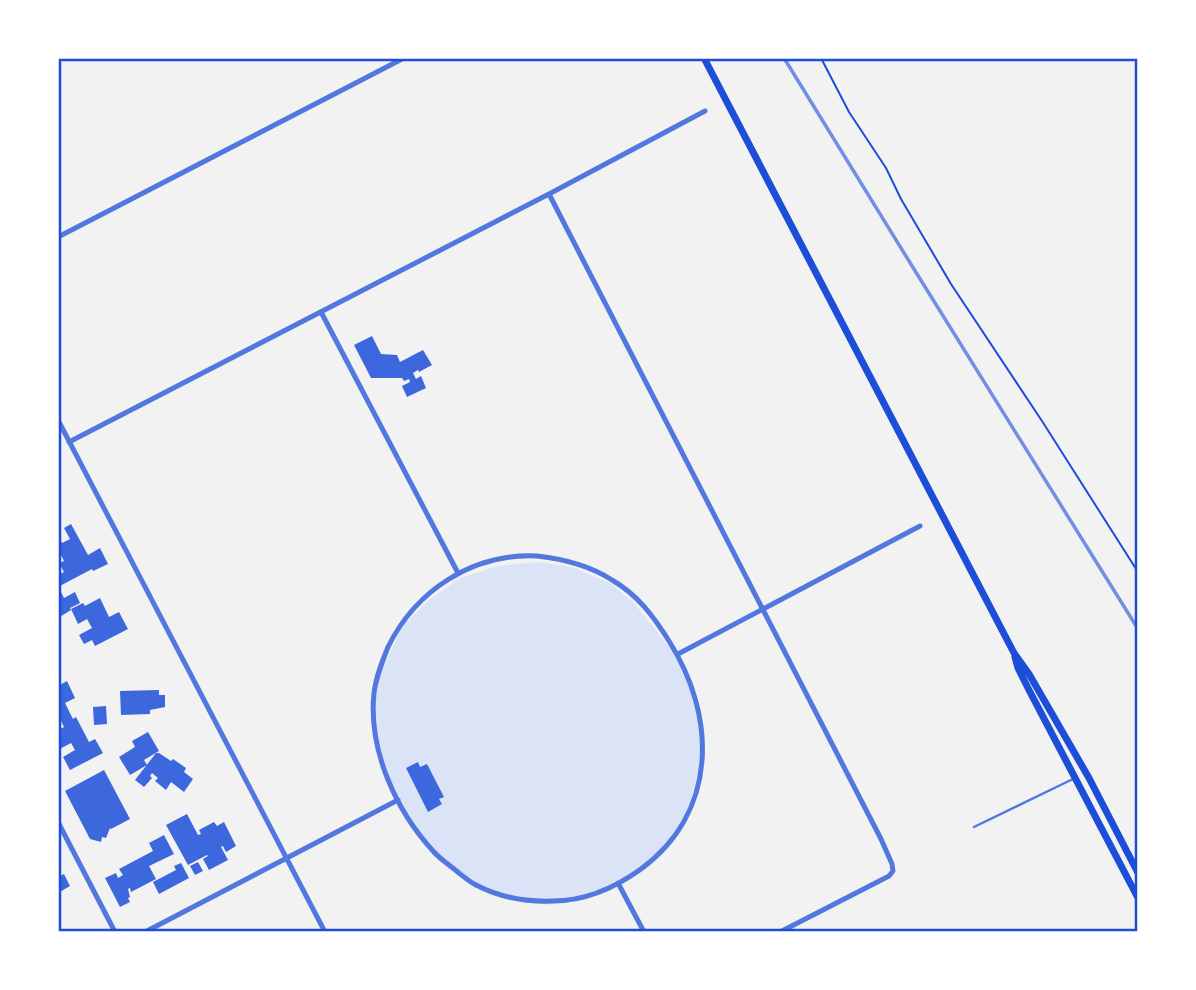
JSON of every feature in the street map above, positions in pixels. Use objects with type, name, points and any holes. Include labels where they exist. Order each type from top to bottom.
[{"type":"main road","points":[[704,58],[1014,653],[1035,684],[1088,778],[1138,873]]},
{"type":"main road","points":[[1014,653],[1020,672],[1138,898]]},
{"type":"street","points":[[58,237],[404,58]]},
{"type":"street","points":[[69,442],[705,111]]},
{"type":"street","points":[[548,194],[892,864],[893,871],[885,878],[780,932]]},
{"type":"street","points":[[321,312],[458,573]]},
{"type":"street","points":[[58,419],[324,932]]},
{"type":"street","points":[[678,654],[920,526]]},
{"type":"street","points":[[510,557],[558,558],[579,564],[611,579],[632,594],[654,617],[678,654],[694,691],[702,723],[704,742],[696,794],[684,823],[661,853],[618,883],[585,897],[552,901],[516,898],[479,887],[435,853],[398,800],[383,766],[375,731],[374,695],[380,668],[395,634],[408,615],[434,588],[458,573],[482,563],[510,557]]},
{"type":"street","points":[[145,932],[398,800]]},
{"type":"street","points":[[58,822],[115,932]]},
{"type":"street","points":[[618,883],[643,932]]},
{"type":"lane","points":[[974,827],[1075,778]]},
{"type":"path","points":[[821,58],[849,112],[886,169],[901,200],[951,284],[1138,572]]},
{"type":"shaded area","points":[[538,562],[572,567],[610,583],[634,603],[679,659],[693,697],[702,740],[697,778],[685,821],[656,857],[619,885],[586,898],[551,905],[514,900],[474,887],[434,853],[406,812],[387,774],[375,731],[374,690],[403,626],[429,600],[460,578],[498,566]]},
{"type":"building","points":[[372,336],[381,354],[397,355],[400,362],[423,350],[432,365],[413,373],[416,379],[421,376],[426,388],[407,397],[402,386],[410,382],[409,379],[404,381],[402,378],[371,378],[354,345]]},
{"type":"building","points":[[71,524],[88,555],[100,548],[108,564],[93,571],[92,569],[58,587],[58,570],[60,574],[64,572],[59,563],[64,561],[58,549],[58,534],[62,543],[70,539],[64,528]]},
{"type":"building","points":[[61,592],[64,598],[75,592],[80,603],[58,618],[58,594]]},
{"type":"building","points":[[100,598],[109,617],[119,612],[128,629],[95,646],[92,640],[84,644],[79,635],[92,628],[87,619],[78,624],[71,609],[83,603],[85,606]]},
{"type":"building","points":[[67,681],[75,698],[65,703],[73,719],[76,717],[89,742],[95,739],[103,753],[70,770],[63,757],[75,750],[71,743],[58,750],[58,730],[64,727],[58,715],[58,686]]},
{"type":"building","points":[[159,690],[159,695],[165,695],[165,707],[150,710],[150,714],[121,715],[120,691]]},
{"type":"building","points":[[106,706],[107,724],[94,725],[93,707]]},
{"type":"building","points":[[148,732],[159,751],[144,760],[147,765],[130,775],[119,757],[135,747],[132,741]]},
{"type":"building","points":[[156,753],[171,761],[173,759],[186,768],[184,772],[193,779],[184,792],[171,782],[166,790],[155,781],[158,778],[152,773],[152,778],[144,787],[135,780]]},
{"type":"building","points":[[418,762],[420,767],[427,764],[444,797],[439,799],[442,804],[428,812],[406,768]]},
{"type":"building","points":[[104,770],[130,819],[110,828],[101,842],[90,839],[65,791]]},
{"type":"building","points":[[187,814],[198,835],[201,834],[199,830],[214,822],[217,826],[224,822],[236,846],[226,852],[223,846],[221,847],[228,860],[209,870],[203,859],[207,855],[188,865],[166,825]]},
{"type":"building","points":[[164,835],[174,854],[149,866],[156,879],[131,892],[130,888],[128,889],[130,902],[120,907],[105,878],[116,873],[118,878],[123,875],[119,869],[153,851],[149,843]]},
{"type":"building","points":[[198,862],[203,871],[195,875],[190,866]]},
{"type":"building","points":[[181,863],[189,878],[159,894],[153,882],[176,870],[174,866]]},
{"type":"building","points":[[64,874],[70,886],[58,893],[58,877]]},
{"type":"railway","points":[[784,58],[1138,629]]}]
